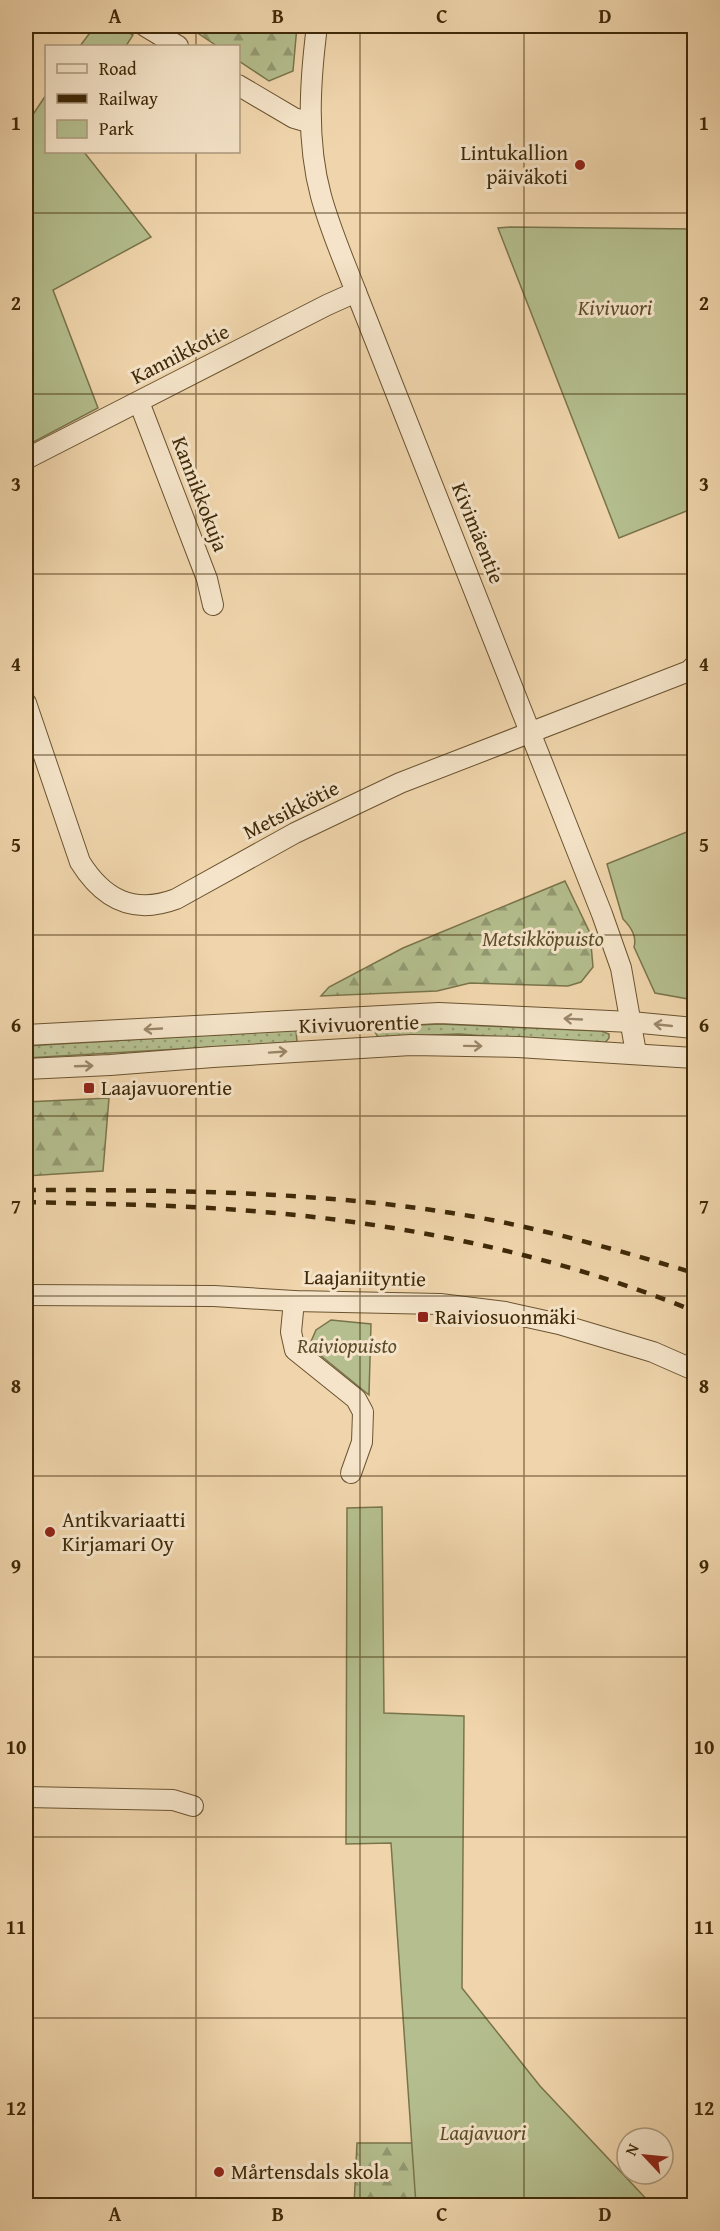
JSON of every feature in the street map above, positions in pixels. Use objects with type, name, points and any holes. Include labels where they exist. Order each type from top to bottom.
[{"type":"street","points":[[145,26],[176,45]]},
{"type":"street","name":"Kivimäentie","points":[[317,26],[311,123],[321,195],[356,292],[615,950],[621,968],[636,1053]]},
{"type":"street","points":[[240,86],[294,118],[311,123]]},
{"type":"street","name":"Kannikkotie","points":[[26,459],[356,292]]},
{"type":"street","name":"Kannikkokuja","points":[[139,402],[207,579],[213,605]]},
{"type":"street","name":"Metsikkötie","points":[[26,703],[80,862],[89,876],[112,897],[129,904],[160,905],[176,899],[295,833],[365,799],[450,763],[688,671],[694,666]]},
{"type":"street","name":"Kivivuorentie","points":[[26,1035],[439,1013],[631,1022],[694,1028]]},
{"type":"street","name":"Kivivuorentie","points":[[26,1069],[411,1045],[518,1047],[694,1058]]},
{"type":"street","name":"Laajaniityntie","points":[[26,1294],[214,1296],[294,1301],[440,1304],[505,1312],[610,1338],[653,1352],[694,1370]]},
{"type":"street","points":[[294,1301],[291,1332],[295,1350],[356,1399],[363,1412],[362,1442],[351,1473]]},
{"type":"street","points":[[26,1797],[173,1800],[193,1806]]},
{"type":"green space","points":[[95,26],[117,26],[133,35],[127,45],[81,45]]},
{"type":"green space","points":[[200,26],[297,26],[293,71],[269,81],[240,62],[240,45],[216,45],[199,34]]},
{"type":"green space","points":[[45,96],[45,153],[85,153],[151,237],[53,290],[98,408],[26,446],[26,117],[32,116]]},
{"type":"green space","name":"Kivivuori","points":[[498,228],[694,229],[694,508],[619,538]]},
{"type":"green space","points":[[694,829],[694,1000],[655,993],[634,947],[633,932],[623,919],[607,864]]},
{"type":"green space","name":"Metsikköpuisto","points":[[565,881],[590,933],[593,967],[581,982],[568,986],[470,983],[437,991],[321,996],[329,987],[403,948]]},
{"type":"green space","points":[[439,1024],[601,1031],[609,1034],[609,1038],[604,1044],[599,1044],[459,1034],[378,1037],[375,1032],[379,1027]]},
{"type":"green space","points":[[296,1030],[297,1042],[26,1058],[26,1046]]},
{"type":"green space","points":[[109,1098],[103,1171],[26,1176],[26,1102]]},
{"type":"green space","name":"Raiviopuisto","points":[[331,1320],[371,1324],[369,1395],[309,1346],[316,1330]]},
{"type":"green space","name":"Laajavuori","points":[[382,1507],[384,1713],[464,1716],[462,1988],[540,2086],[615,2166],[615,2186],[634,2186],[652,2205],[416,2205],[391,1843],[346,1844],[347,1508]]},
{"type":"green space","points":[[357,2143],[418,2143],[606,2206],[354,2206]]},
{"type":"railway","points":[[26,1190],[239,1193],[399,1206],[483,1218],[544,1231],[694,1273]]},
{"type":"railway","points":[[26,1202],[213,1208],[382,1226],[435,1235],[541,1260],[593,1275],[694,1311]]},
{"type":"place","name":"Lintukallion päiväkoti","points":[[580,165]]},
{"type":"place","name":"Laajavuorentie","points":[[89,1088]]},
{"type":"place","name":"Raiviosuonmäki","points":[[423,1317]]},
{"type":"place","name":"Antikvariaatti Kirjamari Oy","points":[[50,1532]]},
{"type":"place","name":"Mårtensdals skola","points":[[219,2172]]}]
